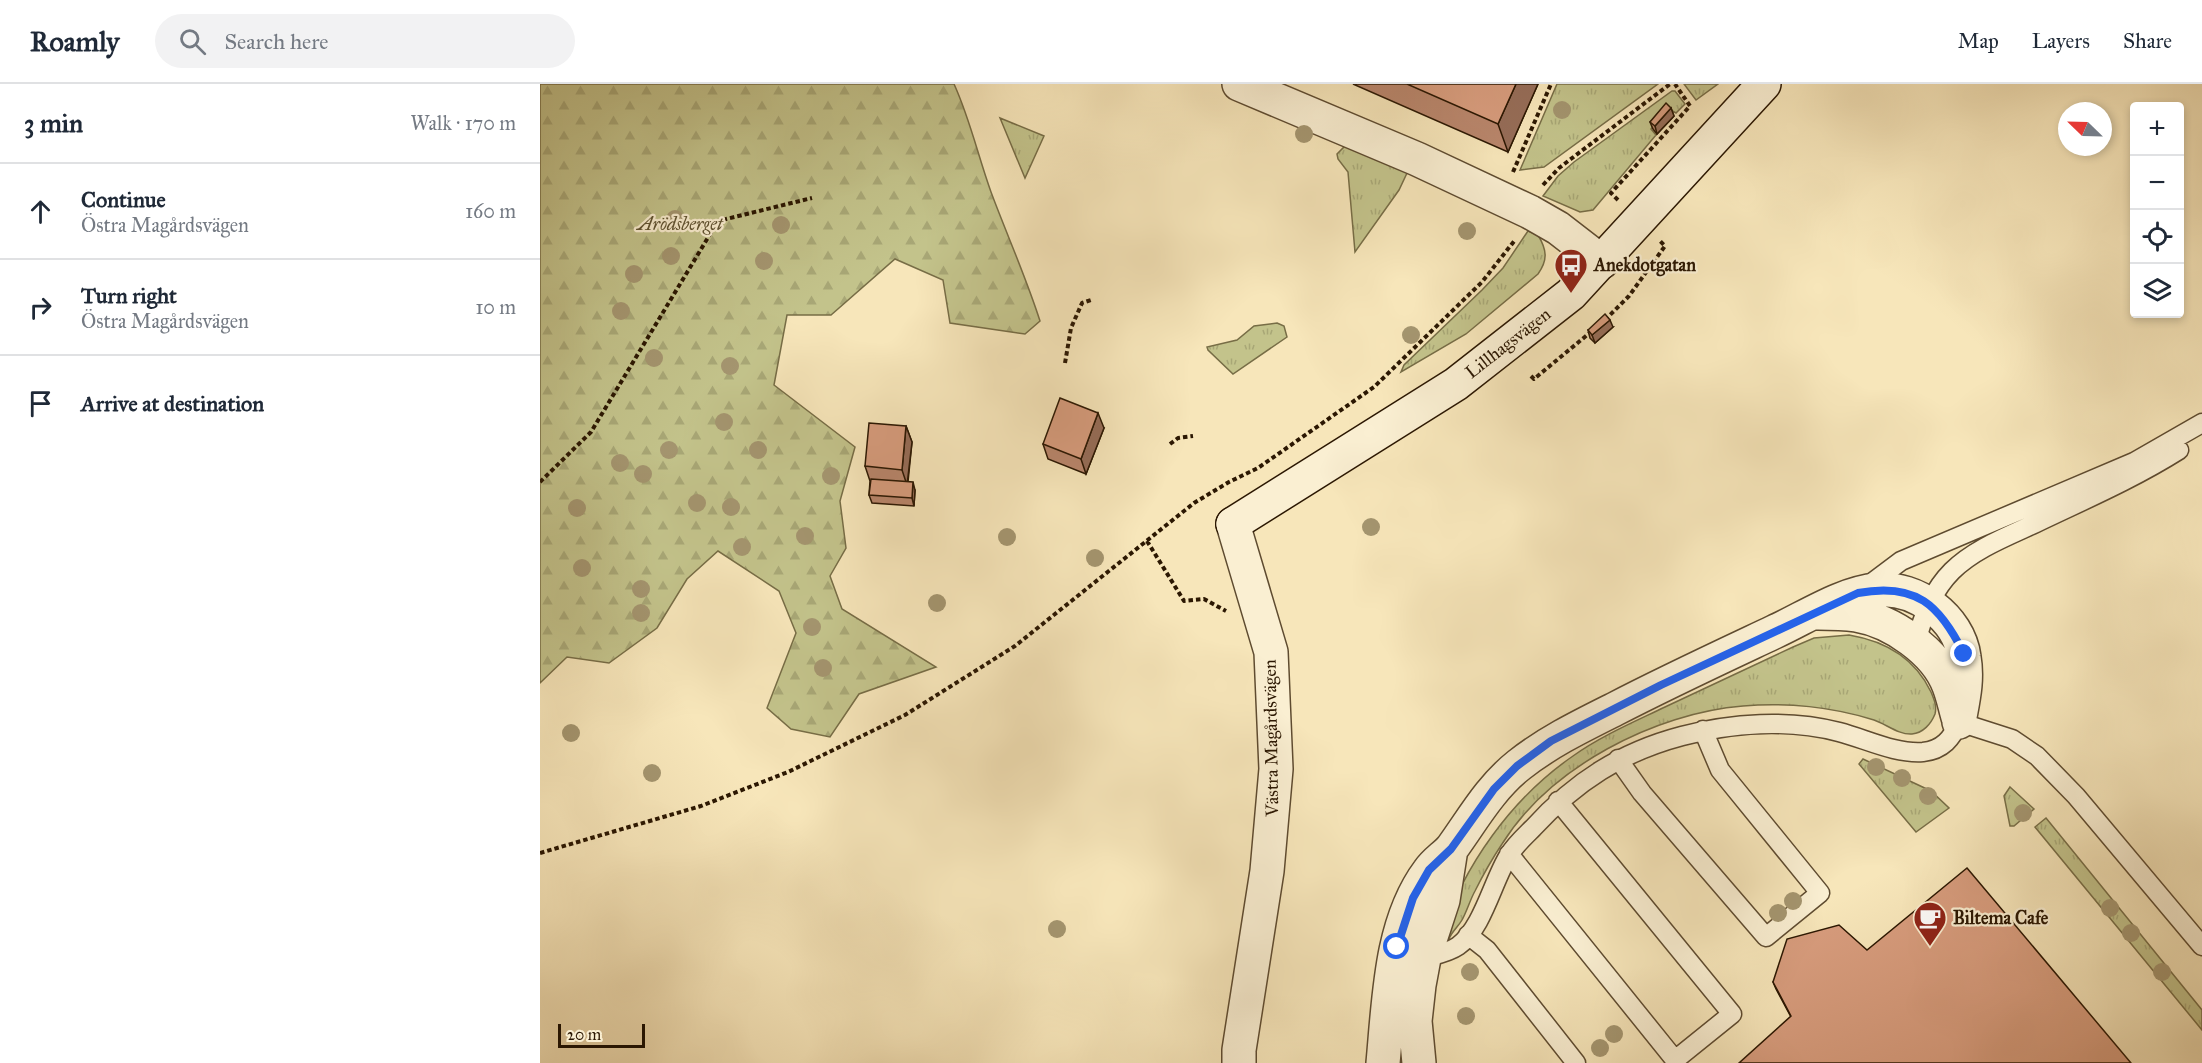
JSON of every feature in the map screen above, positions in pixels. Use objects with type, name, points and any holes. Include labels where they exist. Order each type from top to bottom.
[{"type":"street","points":[[1239,84],[1417,159],[1530,212],[1558,228],[1602,262]]},
{"type":"street","name":"Lillhagsvägen","points":[[1233,524],[1456,384],[1571,294],[1764,84]]},
{"type":"street","name":"Västra Magårdsvägen","points":[[1233,524],[1271,652],[1276,769],[1267,871],[1240,1038],[1239,1063]]},
{"type":"street","points":[[1383,1063],[1397,947],[1413,898],[1429,870],[1451,849],[1494,789],[1517,766],[1551,741],[1661,685],[1816,612],[1858,593],[1878,589],[1895,591],[1929,603],[1952,628],[1964,654],[1966,680],[1959,722]]},
{"type":"street","points":[[1816,612],[1857,615],[1891,628],[1916,644],[1938,666],[1949,685],[1959,722]]},
{"type":"street","points":[[1419,1063],[1415,1021],[1424,958],[1443,900],[1451,849]]},
{"type":"lane","points":[[1858,593],[1901,561],[2124,467],[2202,423]]},
{"type":"lane","points":[[1916,644],[1929,603],[1946,578],[1966,560],[2011,534],[2146,471],[2202,435]]},
{"type":"lane","points":[[1424,958],[1448,951],[1468,935],[1509,854],[1558,801],[1591,774],[1654,743],[1702,730],[1741,725],[1796,725],[1838,732],[1892,748],[1923,752],[1941,748],[1952,737],[1959,722],[2013,739],[2037,756],[2076,796],[2202,946]]},
{"type":"lane","points":[[1618,759],[1642,793],[1766,938],[1820,893],[1720,770],[1702,730]]},
{"type":"lane","points":[[1509,854],[1675,1060],[1732,1014],[1558,801]]},
{"type":"lane","points":[[1468,935],[1486,950],[1576,1063]]},
{"type":"path","points":[[1517,163],[1551,84]]},
{"type":"path","points":[[540,853],[720,800],[840,749],[905,715],[1015,646],[1194,503],[1258,468],[1374,387],[1482,282],[1508,252],[1545,183],[1559,168],[1670,84]]},
{"type":"path","points":[[540,482],[591,432],[718,221],[812,198]]},
{"type":"path","points":[[1065,363],[1076,312],[1082,303],[1091,300]]},
{"type":"path","points":[[1170,444],[1178,438],[1193,436]]},
{"type":"path","points":[[1147,541],[1184,601],[1204,599],[1229,613]]},
{"type":"green space","name":"Arödsberget","points":[[540,84],[954,84],[991,192],[1040,321],[1025,334],[950,323],[943,280],[895,259],[831,315],[787,315],[774,385],[855,447],[840,501],[846,548],[830,576],[842,609],[936,667],[859,694],[830,737],[791,729],[767,708],[796,633],[779,591],[718,551],[687,579],[657,628],[609,663],[567,657],[540,683]]},
{"type":"green space","points":[[1557,84],[1658,84],[1544,167],[1520,170]]},
{"type":"green space","points":[[1684,84],[1718,84],[1696,100]]},
{"type":"green space","points":[[1675,91],[1685,104],[1676,113],[1669,109],[1651,129],[1656,135],[1593,210],[1580,212],[1543,196],[1558,176],[1574,162]]},
{"type":"green space","points":[[1000,118],[1044,136],[1025,178]]},
{"type":"green space","points":[[1346,145],[1408,171],[1399,190],[1355,252],[1348,172],[1337,154]]},
{"type":"green space","points":[[1528,231],[1538,235],[1545,250],[1545,259],[1538,274],[1466,334],[1401,372],[1404,365],[1503,268]]},
{"type":"green space","points":[[1277,323],[1284,326],[1287,337],[1233,374],[1208,350],[1207,347],[1237,340],[1254,326]]},
{"type":"green space","points":[[1849,635],[1875,642],[1897,653],[1908,661],[1924,680],[1931,692],[1936,711],[1923,730],[1907,734],[1874,720],[1842,712],[1776,705],[1743,706],[1709,711],[1641,732],[1576,768],[1523,816],[1491,861],[1449,939],[1441,936],[1462,884],[1492,836],[1530,792],[1573,756],[1618,730],[1793,647],[1814,638]]},
{"type":"green space","points":[[1863,759],[1931,791],[1949,808],[1916,832],[1859,764]]},
{"type":"green space","points":[[2010,787],[2034,809],[2014,826],[2010,826],[2004,796]]},
{"type":"green space","points":[[2046,818],[2202,1010],[2202,1030],[2035,827]]},
{"type":"building","points":[[1407,84],[1516,84],[1498,124]]},
{"type":"building","points":[[1666,103],[1671,108],[1655,126],[1650,122]]},
{"type":"building","points":[[1605,314],[1610,320],[1592,335],[1588,330]]},
{"type":"building","points":[[1060,398],[1098,413],[1081,459],[1043,444]]},
{"type":"building","points":[[869,423],[906,426],[902,470],[865,466]]},
{"type":"building","points":[[871,479],[913,482],[912,498],[869,495]]},
{"type":"building","points":[[1967,868],[2131,1063],[1739,1063],[1791,1016],[1773,982],[1787,939],[1839,925],[1867,950]]},
{"type":"place","name":"Anekdotgatan","points":[[1571,294]]},
{"type":"place","name":"Biltema Cafe","points":[[1930,947]]},
{"type":"route","points":[[1397,947],[1413,898],[1429,870],[1451,849],[1494,789],[1517,766],[1551,741],[1661,685],[1858,593],[1878,589],[1895,591],[1929,603],[1952,628],[1964,654]]}]
